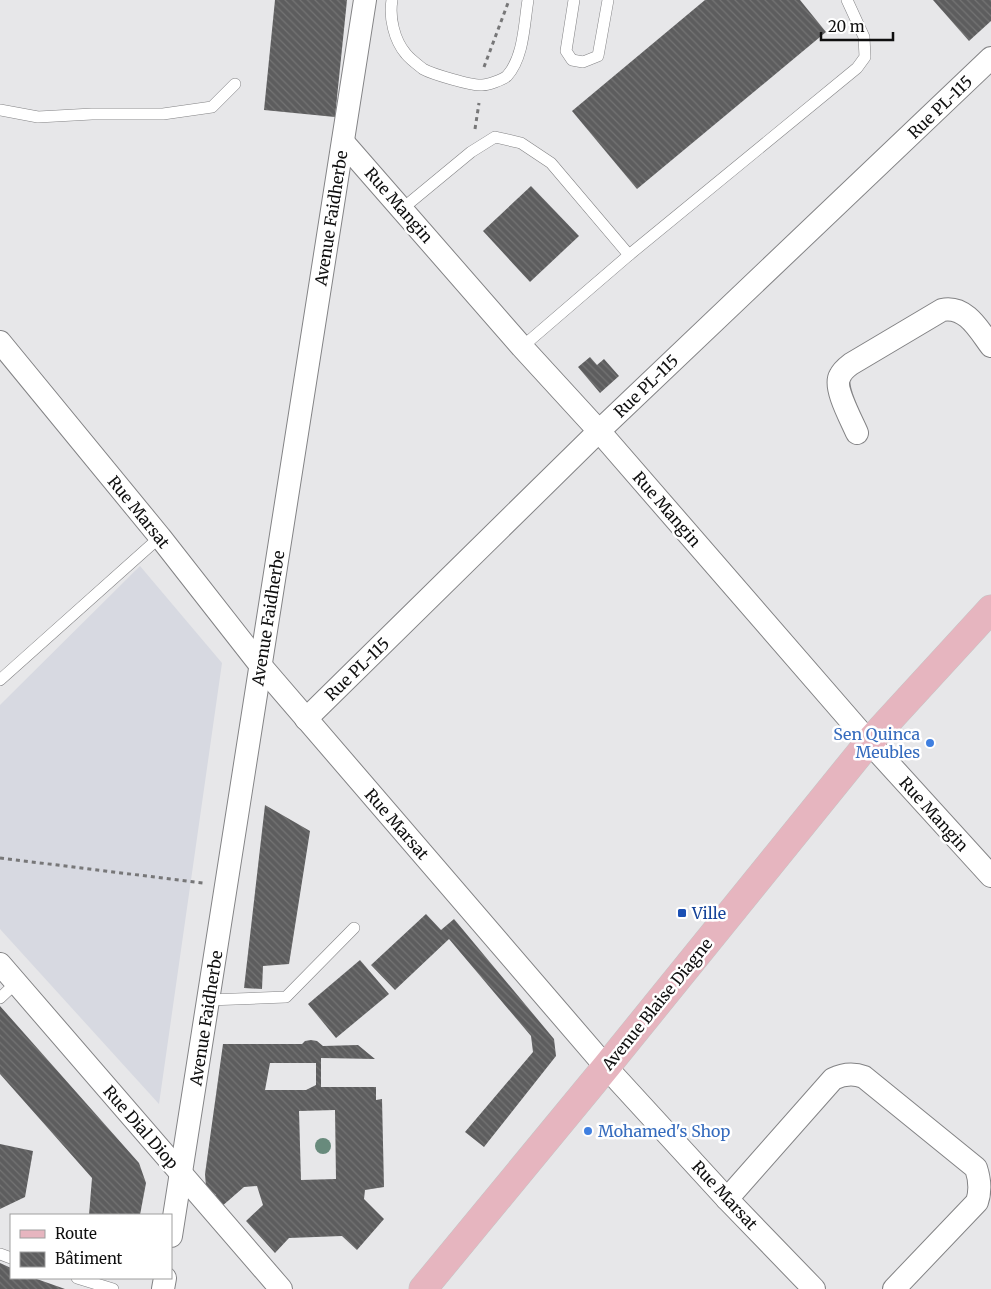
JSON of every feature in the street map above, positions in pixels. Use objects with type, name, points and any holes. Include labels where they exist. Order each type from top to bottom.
[{"type":"main road","name":"Avenue Blaise Diagne","points":[[423,1289],[606,1067],[869,742],[991,609]]},
{"type":"street","name":"Avenue Faidherbe","points":[[172,1230],[365,0]]},
{"type":"street","name":"Rue PL-115","points":[[306,719],[599,431],[991,58]]},
{"type":"street","name":"Rue Mangin","points":[[343,142],[599,431],[869,742],[991,876]]},
{"type":"street","points":[[857,433],[840,394],[838,383],[840,375],[851,364],[948,308],[969,317],[991,346]]},
{"type":"street","name":"Rue Marsat","points":[[0,342],[160,537],[260,666],[606,1067],[727,1199],[814,1289]]},
{"type":"street","name":"Rue Dial Diop","points":[[0,964],[8,991],[181,1174],[281,1289]]},
{"type":"street","points":[[727,1199],[833,1079],[848,1075],[864,1077],[976,1168],[979,1178],[980,1192],[977,1202],[894,1289]]},
{"type":"lane","points":[[392,0],[393,31],[405,54],[424,69],[444,77],[481,85],[505,78],[515,65],[521,45],[528,0]]},
{"type":"lane","points":[[574,0],[566,51],[572,60],[583,62],[598,56],[608,0]]},
{"type":"lane","points":[[522,346],[629,255],[857,68],[864,57],[864,37],[847,0]]},
{"type":"lane","points":[[0,110],[38,117],[92,114],[163,114],[212,107],[235,84]]},
{"type":"lane","points":[[402,209],[471,152],[495,136],[521,143],[551,162],[629,255]]},
{"type":"lane","points":[[0,680],[160,537]]},
{"type":"lane","points":[[208,1000],[286,997],[354,928]]},
{"type":"lane","points":[[80,1279],[113,1289]]},
{"type":"path","points":[[0,858],[226,886]]},
{"type":"shaded area","points":[[140,566],[222,663],[159,1104],[0,929],[0,705]]},
{"type":"building","points":[[275,0],[347,0],[335,117],[264,110]]},
{"type":"building","points":[[705,0],[800,0],[826,32],[637,189],[572,111]]},
{"type":"building","points":[[933,0],[991,0],[991,21],[969,41]]},
{"type":"building","points":[[531,186],[579,236],[530,282],[483,231]]},
{"type":"building","points":[[590,357],[597,365],[604,359],[619,376],[600,393],[578,367]]},
{"type":"building","points":[[265,805],[310,831],[289,964],[263,966],[262,989],[244,988]]},
{"type":"building","points":[[426,914],[441,930],[454,919],[554,1039],[556,1056],[484,1147],[465,1132],[533,1052],[531,1036],[449,939],[395,990],[371,965]]},
{"type":"building","points":[[360,960],[389,994],[336,1038],[308,1004]]},
{"type":"building","points":[[0,1006],[139,1163],[146,1183],[140,1214],[89,1214],[92,1178],[0,1074]]},
{"type":"building","points":[[305,1041],[317,1041],[323,1046],[358,1045],[375,1059],[321,1058],[321,1087],[376,1087],[376,1100],[382,1099],[384,1187],[365,1190],[364,1199],[384,1219],[357,1250],[342,1236],[289,1238],[275,1253],[246,1221],[263,1205],[257,1186],[244,1187],[221,1207],[211,1198],[216,1195],[206,1187],[205,1174],[223,1044],[302,1044]],"holes":[[[270,1063],[316,1063],[316,1085],[306,1090],[265,1090]],[[335,1110],[336,1179],[301,1180],[299,1111]]]},
{"type":"building","points":[[0,1144],[33,1151],[25,1197],[0,1209]]},
{"type":"building","points":[[0,1263],[10,1268],[10,1279],[37,1279],[65,1289],[0,1289]]},
{"type":"place","name":"Sen Quinca Meubles","points":[[930,743]]},
{"type":"place","name":"Ville","points":[[682,913]]},
{"type":"place","name":"Mohamed's Shop","points":[[588,1131]]}]
